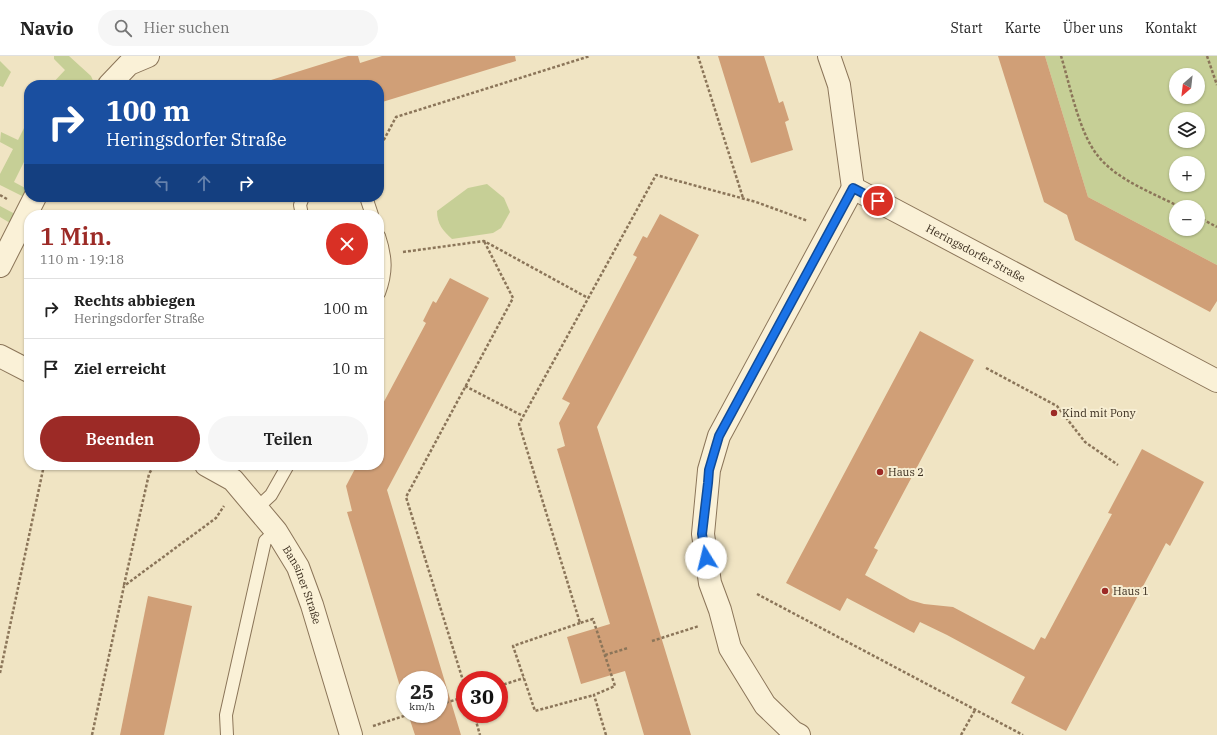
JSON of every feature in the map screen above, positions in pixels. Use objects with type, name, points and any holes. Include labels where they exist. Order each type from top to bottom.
[{"type":"street","points":[[114,80],[129,64],[148,56]]},
{"type":"street","points":[[799,735],[793,732],[765,705],[730,648],[723,619],[710,583],[702,534],[709,470],[719,436],[853,188],[839,85],[829,56]]},
{"type":"street","name":"Heringsdorfer Straße","points":[[853,188],[1217,381]]},
{"type":"street","points":[[0,266],[24,219]]},
{"type":"street","points":[[0,356],[24,368]]},
{"type":"street","name":"Bansiner Straße","points":[[215,470],[233,480],[258,508],[276,531],[298,567],[312,605],[351,734]]},
{"type":"lane","points":[[384,252],[384,259]]},
{"type":"lane","points":[[258,508],[271,495],[285,470]]},
{"type":"lane","points":[[227,735],[226,715],[265,541],[276,531]]},
{"type":"path","points":[[384,140],[396,117],[590,56]]},
{"type":"path","points":[[698,56],[743,198]]},
{"type":"path","points":[[1061,56],[1086,136],[1098,156],[1125,177],[1169,201]]},
{"type":"path","points":[[1207,56],[1217,84]]},
{"type":"path","points":[[580,623],[519,424],[656,174],[743,198],[831,228]]},
{"type":"path","points":[[1205,221],[1217,227]]},
{"type":"path","points":[[385,255],[484,242],[588,298]]},
{"type":"path","points":[[460,671],[406,497],[512,298],[484,242]]},
{"type":"path","points":[[986,368],[1056,406],[1085,442],[1118,465]]},
{"type":"path","points":[[465,386],[523,416]]},
{"type":"path","points":[[0,672],[43,470]]},
{"type":"path","points":[[92,735],[149,474],[151,470]]},
{"type":"path","points":[[124,586],[216,518],[238,486]]},
{"type":"path","points":[[758,594],[1023,735]]},
{"type":"path","points":[[593,619],[605,655],[616,686],[594,695],[535,711],[513,646],[593,619]]},
{"type":"path","points":[[652,641],[723,619]]},
{"type":"path","points":[[605,655],[628,648]]},
{"type":"path","points":[[508,683],[524,678]]},
{"type":"path","points":[[594,695],[606,735]]},
{"type":"path","points":[[961,735],[975,710]]},
{"type":"path","points":[[351,734],[396,719]]},
{"type":"path","points":[[477,723],[480,735]]},
{"type":"green space","points":[[54,56],[69,56],[91,76],[93,80],[56,80],[65,70],[54,59]]},
{"type":"green space","points":[[1045,56],[1217,56],[1217,265],[1088,197]]},
{"type":"green space","points":[[0,61],[11,72],[3,87],[0,86]]},
{"type":"green space","points":[[24,128],[24,162],[14,182],[24,187],[24,197],[0,185],[0,174],[13,149],[0,142],[1,132],[18,140]]},
{"type":"green space","points":[[487,184],[504,198],[510,212],[501,228],[493,233],[452,239],[441,227],[438,220],[437,211],[468,188]]},
{"type":"green space","points":[[0,206],[15,214],[10,223],[0,217]]},
{"type":"building","points":[[348,56],[358,56],[360,63],[382,56],[515,56],[516,61],[384,101],[384,80],[271,80]]},
{"type":"building","points":[[718,56],[764,56],[779,103],[783,101],[789,120],[785,122],[793,150],[751,163]]},
{"type":"building","points":[[998,56],[1045,56],[1088,197],[1217,265],[1217,301],[1210,312],[1075,240],[1067,215],[1044,202]]},
{"type":"building","points":[[660,214],[699,235],[597,427],[691,735],[644,735],[625,671],[581,684],[567,637],[610,624],[557,449],[565,446],[559,423],[570,403],[562,399],[637,257],[633,255],[643,236],[647,238]]},
{"type":"building","points":[[450,278],[489,298],[387,490],[442,671],[396,671],[396,673],[347,512],[352,511],[346,486],[354,470],[384,470],[384,402],[426,323],[423,321],[433,301],[436,303]]},
{"type":"building","points":[[920,331],[974,360],[874,548],[878,550],[865,575],[910,600],[924,604],[953,607],[1034,650],[1041,637],[1045,639],[1112,514],[1108,513],[1142,449],[1204,482],[1170,546],[1166,543],[1066,731],[1011,703],[1025,677],[947,635],[920,622],[914,633],[847,598],[840,611],[786,583]]},
{"type":"building","points":[[148,596],[192,606],[164,735],[120,735]]},
{"type":"building","points":[[448,692],[456,723],[457,723],[461,735],[415,735],[411,723],[448,723]]},
{"type":"place","name":"Kind mit Pony","points":[[1054,413]]},
{"type":"place","name":"Haus 2","points":[[880,472]]},
{"type":"place","name":"Haus 1","points":[[1105,591]]},
{"type":"route","points":[[706,558],[702,534],[709,470],[719,436],[853,188],[878,201]]}]
